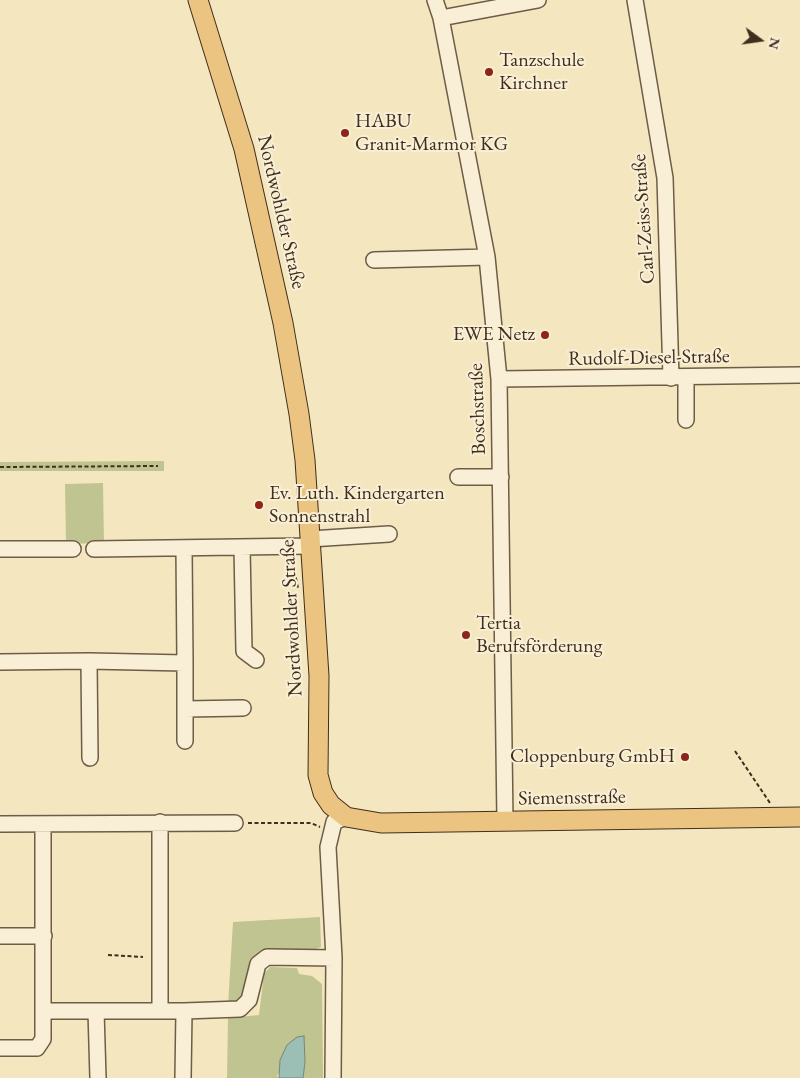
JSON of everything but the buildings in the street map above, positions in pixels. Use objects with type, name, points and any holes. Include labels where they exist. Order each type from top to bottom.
[{"type":"main road","name":"Nordwohlder Straße","points":[[198,0],[244,149],[283,323],[304,451],[320,709],[318,775],[323,793],[331,805],[346,817]]},
{"type":"main road","name":"Siemensstraße","points":[[346,817],[381,823],[800,817]]},
{"type":"street","name":"Boschstraße","points":[[435,0],[441,18],[486,257],[499,379],[505,821]]},
{"type":"street","points":[[441,18],[538,0]]},
{"type":"street","name":"Carl-Zeiss-Straße","points":[[635,0],[665,178],[679,378],[686,420]]},
{"type":"street","points":[[374,260],[486,257]]},
{"type":"street","name":"Rudolf-Diesel-Straße","points":[[499,379],[800,375]]},
{"type":"street","points":[[458,477],[501,477]]},
{"type":"street","points":[[94,549],[242,548],[389,534]]},
{"type":"street","points":[[184,548],[185,741]]},
{"type":"street","points":[[242,548],[244,652],[256,660]]},
{"type":"street","points":[[0,549],[74,549]]},
{"type":"street","points":[[89,661],[90,758]]},
{"type":"street","points":[[0,662],[186,663]]},
{"type":"street","points":[[185,709],[243,708]]},
{"type":"street","points":[[333,1078],[334,958],[328,847],[330,832],[334,822],[346,817]]},
{"type":"street","points":[[160,822],[160,1011]]},
{"type":"street","points":[[0,824],[235,823]]},
{"type":"street","points":[[0,1048],[37,1048],[44,1039],[43,824]]},
{"type":"street","points":[[0,936],[44,936]]},
{"type":"street","points":[[44,1011],[184,1011],[240,1008],[249,1000],[258,964],[267,957],[334,958]]},
{"type":"street","points":[[96,1011],[98,1078]]},
{"type":"street","points":[[183,1078],[184,1011]]},
{"type":"path","points":[[0,467],[158,466]]},
{"type":"path","points":[[735,751],[772,806],[772,817]]},
{"type":"path","points":[[235,823],[312,823],[330,832]]},
{"type":"path","points":[[108,955],[143,957]]},
{"type":"green space","points":[[164,461],[164,471],[0,471],[0,462]]},
{"type":"green space","points":[[103,483],[104,543],[66,544],[65,484]]},
{"type":"green space","points":[[320,917],[321,947],[304,954],[262,954],[242,1003],[228,1006],[233,922]]},
{"type":"green space","points":[[270,967],[297,968],[299,974],[312,976],[322,984],[323,1078],[303,1078],[305,1062],[303,1036],[277,1076],[279,1078],[227,1078],[228,1018],[259,1015],[264,974]]},
{"type":"water","points":[[304,1036],[305,1062],[303,1078],[279,1078],[280,1060],[287,1045],[297,1037]]},
{"type":"place","name":"Tanzschule Kirchner","points":[[489,72]]},
{"type":"place","name":"HABU Granit-Marmor KG","points":[[345,133]]},
{"type":"place","name":"EWE Netz","points":[[545,335]]},
{"type":"place","name":"Ev. Luth. Kindergarten Sonnenstrahl","points":[[259,505]]},
{"type":"place","name":"Tertia Berufsförderung","points":[[466,635]]},
{"type":"place","name":"Cloppenburg GmbH","points":[[685,757]]}]
